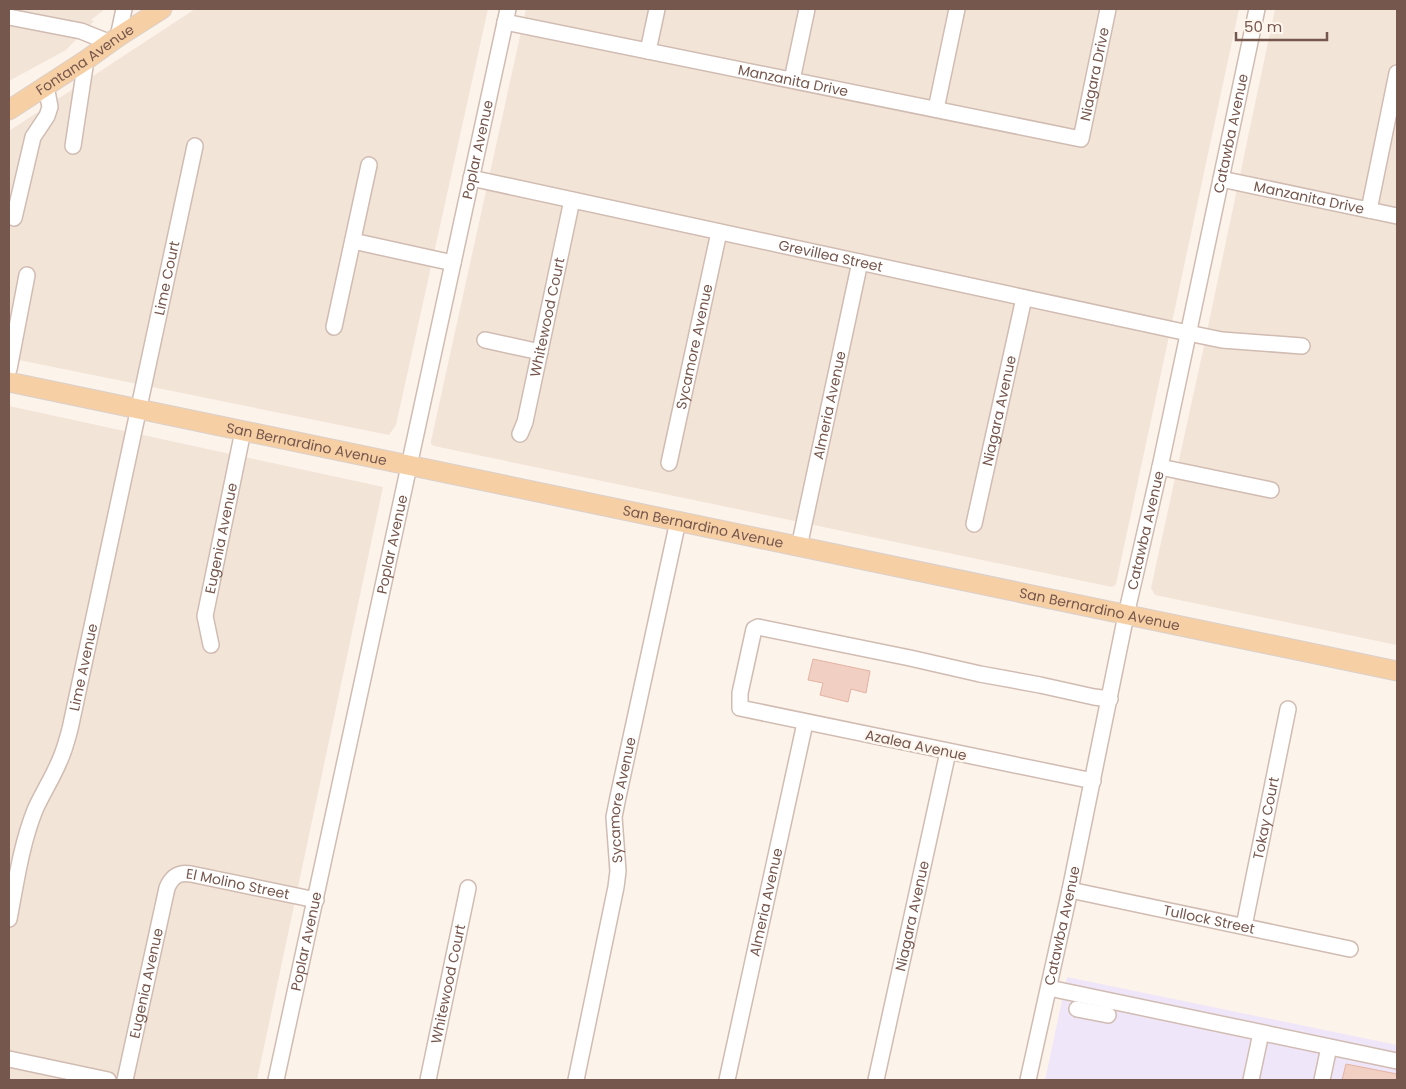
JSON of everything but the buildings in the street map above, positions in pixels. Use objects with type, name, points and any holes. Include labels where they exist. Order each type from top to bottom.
[{"type":"main road","name":"Fontana Avenue","points":[[9,110],[162,9]]},
{"type":"main road","name":"San Bernardino Avenue","points":[[9,382],[1397,671]]},
{"type":"street","points":[[9,17],[81,30],[114,40],[124,9]]},
{"type":"street","points":[[648,51],[657,9]]},
{"type":"street","points":[[792,80],[807,9]]},
{"type":"street","points":[[936,110],[957,9]]},
{"type":"street","name":"Niagara Drive","points":[[1080,139],[1108,9]]},
{"type":"street","name":"Catawba Avenue","points":[[1028,1080],[1257,9]]},
{"type":"street","name":"Manzanita Drive","points":[[506,15],[648,51],[1080,139]]},
{"type":"street","name":"Poplar Avenue","points":[[276,1080],[506,15]]},
{"type":"street","points":[[73,146],[86,60]]},
{"type":"street","points":[[1369,210],[1397,73]]},
{"type":"street","points":[[14,218],[33,137],[50,107],[46,86]]},
{"type":"street","name":"Lime Court","points":[[138,410],[195,146]]},
{"type":"street","points":[[334,327],[368,165]]},
{"type":"street","name":"Grevillea Street","points":[[471,178],[1188,334],[1222,340],[1302,346]]},
{"type":"street","name":"Manzanita Drive","points":[[1221,179],[1397,216]]},
{"type":"street","name":"Whitewood Court","points":[[520,434],[526,422],[572,200]]},
{"type":"street","name":"Sycamore Avenue","points":[[669,463],[720,232]]},
{"type":"street","points":[[353,241],[453,263]]},
{"type":"street","name":"Almeria Avenue","points":[[800,548],[860,262]]},
{"type":"street","points":[[9,369],[27,275]]},
{"type":"street","name":"Niagara Avenue","points":[[974,524],[1024,298]]},
{"type":"street","points":[[485,340],[540,352]]},
{"type":"street","name":"Lime Avenue","points":[[9,919],[16,852],[66,746],[138,410]]},
{"type":"street","name":"Eugenia Avenue","points":[[211,645],[205,616],[243,431]]},
{"type":"street","points":[[1160,467],[1271,490]]},
{"type":"street","name":"Sycamore Avenue","points":[[576,1080],[616,887],[618,871],[614,817],[678,521]]},
{"type":"street","name":"Azalea Avenue","points":[[1093,781],[740,708],[740,693],[754,629],[758,627],[980,674],[1110,699]]},
{"type":"street","name":"Tokay Court","points":[[1244,926],[1288,709]]},
{"type":"street","name":"Almeria Avenue","points":[[727,1080],[805,722]]},
{"type":"street","name":"Niagara Avenue","points":[[876,1080],[948,752]]},
{"type":"street","name":"El Molino Street","points":[[166,888],[176,875],[183,873],[316,900]]},
{"type":"street","name":"Eugenia Avenue","points":[[125,1080],[166,888]]},
{"type":"street","name":"Whitewood Court","points":[[428,1080],[468,888]]},
{"type":"street","name":"Tullock Street","points":[[1070,890],[1350,949]]},
{"type":"street","points":[[1049,988],[1397,1061]]},
{"type":"street","points":[[1076,1009],[1108,1015]]},
{"type":"street","points":[[1251,1080],[1261,1032]]},
{"type":"street","points":[[1322,1080],[1329,1046]]},
{"type":"street","points":[[9,1059],[108,1080]]},
{"type":"shaded area","points":[[9,9],[105,9],[91,20],[94,21],[66,50],[9,81]]},
{"type":"shaded area","points":[[195,9],[488,9],[396,425],[389,435],[9,358],[9,131]]},
{"type":"shaded area","points":[[526,9],[1239,9],[1116,584],[1112,587],[431,444]]},
{"type":"shaded area","points":[[1275,9],[1397,9],[1397,645],[1155,595],[1151,588]]},
{"type":"shaded area","points":[[9,406],[383,487],[257,1080],[9,1080]]},
{"type":"shaded area","points":[[1067,977],[1397,1045],[1397,1080],[1045,1080]]}]
